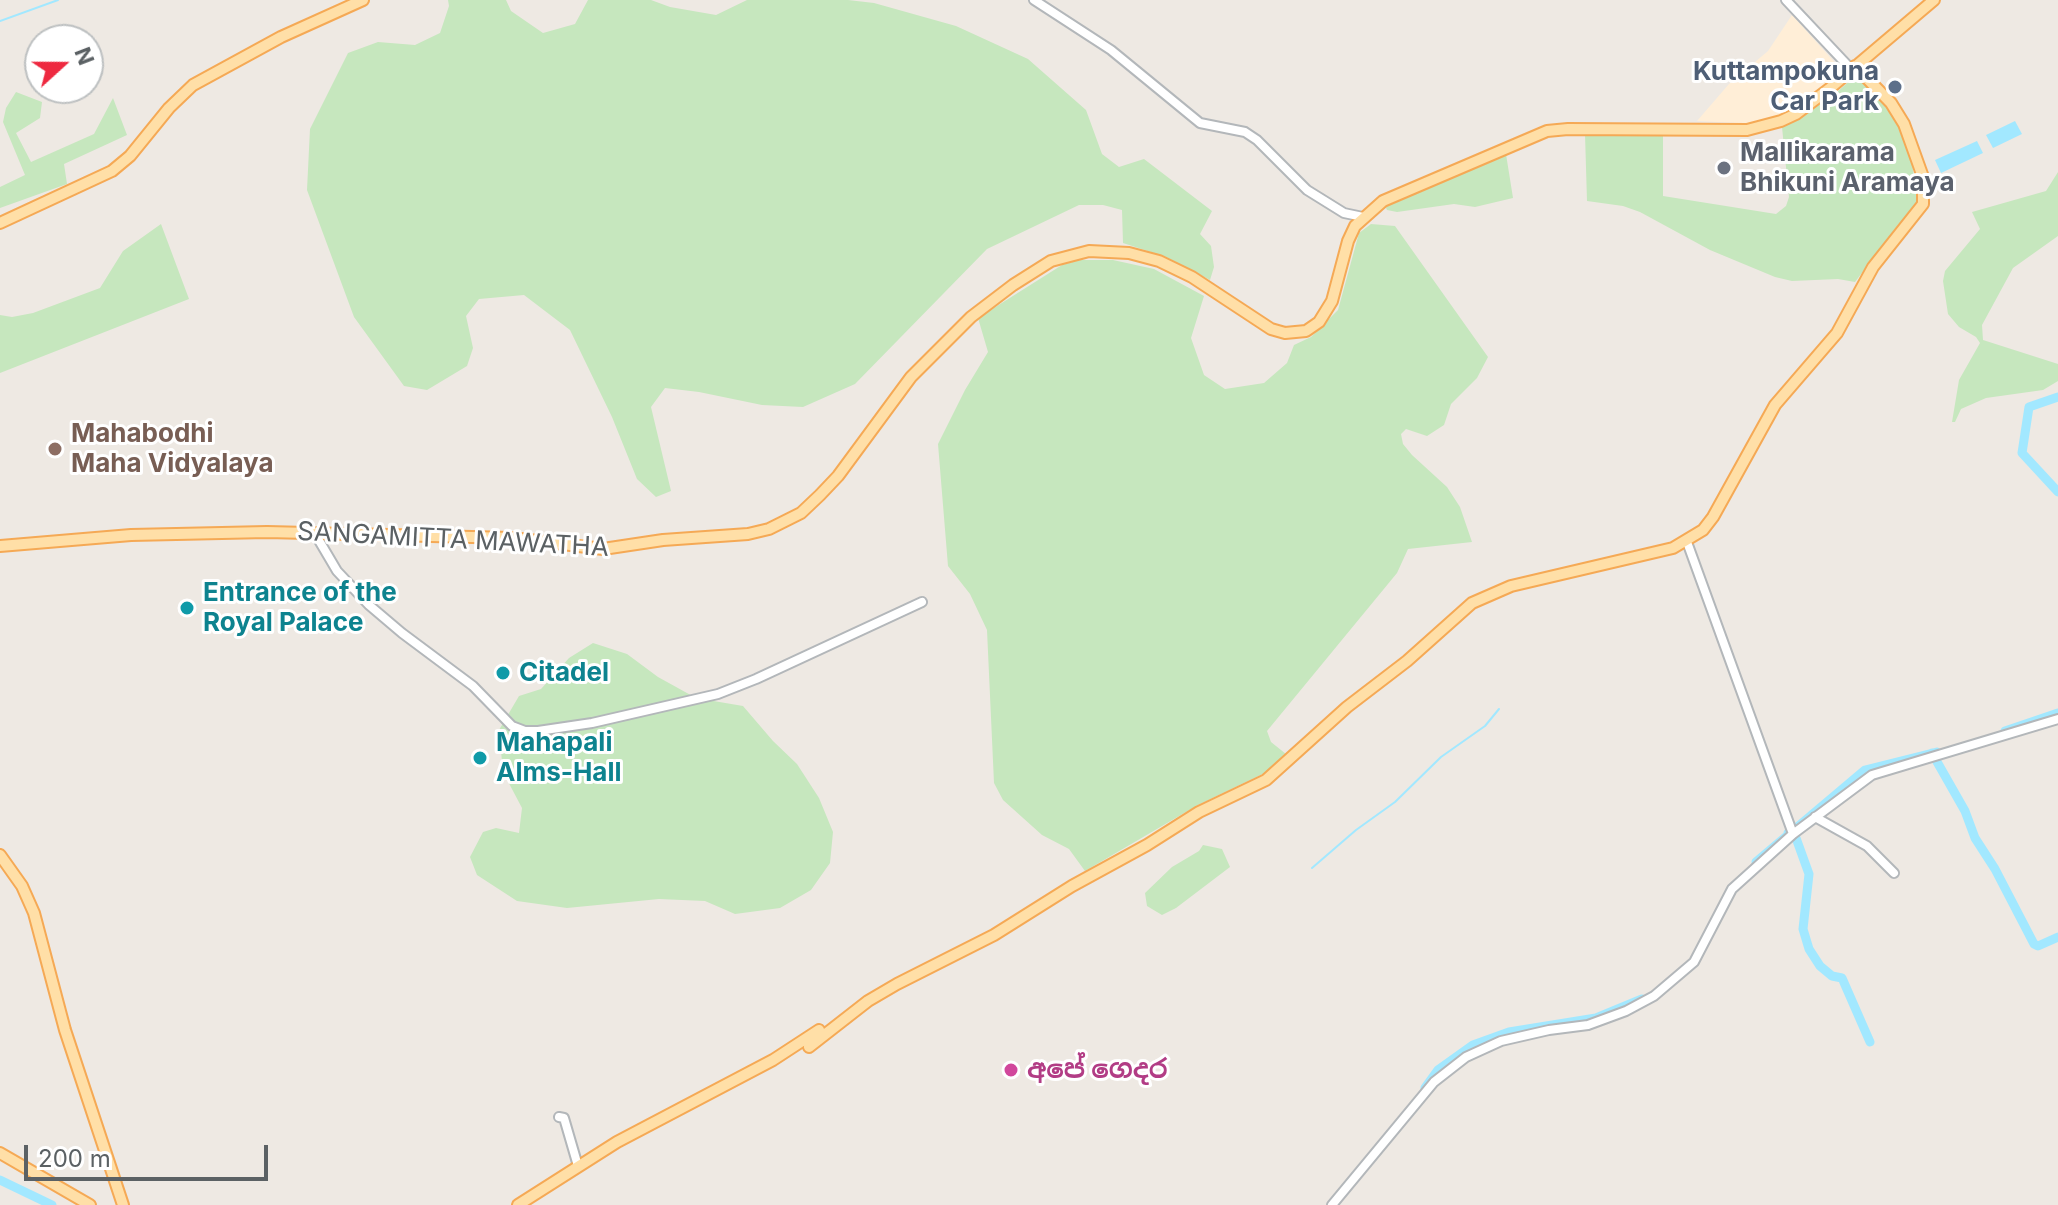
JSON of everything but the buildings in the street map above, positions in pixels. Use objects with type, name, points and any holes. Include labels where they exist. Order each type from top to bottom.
[{"type":"main road","points":[[0,223],[76,190],[121,165],[177,98],[193,85],[281,37],[363,0]]},
{"type":"main road","points":[[1363,217],[1394,196],[1547,131],[1761,128],[1792,116],[1934,0]]},
{"type":"main road","points":[[518,1205],[578,1166],[773,1060],[819,1030],[809,1047],[868,1001],[1008,928],[1072,886],[1199,812],[1266,780],[1347,707],[1407,661],[1472,603],[1511,586],[1664,551],[1687,542],[1703,530],[1775,405],[1837,333],[1873,267],[1923,204],[1923,177],[1904,124],[1891,103],[1853,68]]},
{"type":"main road","name":"SANGAMITTA MAWATHA","points":[[0,546],[131,535],[314,532],[513,538],[603,549],[663,540],[748,534],[777,526],[801,513],[830,485],[911,377],[971,317],[1044,265],[1068,255],[1089,251],[1129,253],[1180,270],[1271,329],[1299,333],[1315,325],[1327,312],[1335,294],[1350,236],[1363,217]]},
{"type":"main road","points":[[0,855],[22,886],[34,913],[65,1030],[121,1203]]},
{"type":"main road","points":[[0,1153],[90,1205]]},
{"type":"street","points":[[1034,0],[1111,50],[1200,123],[1245,132],[1307,190],[1344,213],[1363,217]]},
{"type":"street","points":[[1786,0],[1853,68]]},
{"type":"street","points":[[314,532],[337,571],[369,605],[473,686],[512,726],[525,731],[592,723],[718,694],[922,602]]},
{"type":"street","points":[[1687,542],[1793,834]]},
{"type":"street","points":[[1332,1205],[1434,1082],[1466,1057],[1501,1041],[1588,1025],[1626,1011],[1654,996],[1694,962],[1732,889],[1793,834],[1872,775],[2058,719]]},
{"type":"street","points":[[1815,817],[1867,846],[1894,873]]},
{"type":"street","points":[[559,1117],[564,1118],[578,1166]]},
{"type":"shaded area","points":[[1792,15],[1838,66],[1829,84],[1780,116],[1760,124],[1697,121],[1729,84],[1768,51]]},
{"type":"green space","points":[[448,0],[506,0],[511,11],[543,33],[575,24],[588,0],[651,0],[670,7],[716,15],[747,0],[848,0],[874,3],[956,26],[1028,59],[1086,110],[1102,154],[1119,167],[1144,159],[1212,211],[1200,234],[1211,246],[1214,267],[1210,280],[1166,257],[1123,243],[1122,210],[1103,205],[1079,205],[987,249],[855,384],[803,407],[762,405],[665,388],[651,407],[671,491],[656,497],[637,479],[612,417],[570,330],[524,295],[479,299],[466,316],[473,348],[467,366],[427,390],[404,386],[354,317],[307,190],[310,129],[348,53],[378,42],[415,45],[440,33]]},
{"type":"green space","points":[[1855,76],[1885,105],[1900,129],[1911,159],[1919,202],[1855,282],[1838,279],[1792,281],[1775,277],[1710,250],[1640,212],[1623,206],[1587,201],[1585,134],[1663,134],[1663,196],[1776,214],[1786,206],[1789,197],[1782,127],[1836,93]]},
{"type":"green space","points":[[16,92],[24,95],[24,104],[42,104],[40,118],[16,133],[31,162],[94,134],[113,98],[127,135],[64,164],[67,184],[0,208],[0,187],[25,175],[3,122],[6,108]]},
{"type":"green space","points":[[1506,154],[1513,198],[1475,207],[1454,204],[1397,212],[1387,210],[1385,206],[1385,203]]},
{"type":"green space","points":[[2058,172],[2058,236],[2013,268],[1982,325],[1983,340],[2058,364],[2058,381],[2043,390],[1986,398],[1961,409],[1955,422],[1952,422],[1959,380],[1980,343],[1948,314],[1943,281],[1945,271],[1980,229],[1972,212],[2046,191]]},
{"type":"green space","points":[[161,224],[189,299],[0,373],[0,315],[12,317],[33,313],[100,288],[123,251]]},
{"type":"green space","points":[[1371,224],[1395,226],[1488,357],[1477,378],[1451,404],[1444,425],[1427,436],[1406,429],[1401,434],[1403,444],[1412,455],[1447,487],[1460,507],[1472,542],[1408,549],[1397,573],[1267,731],[1271,742],[1286,754],[1273,769],[1198,805],[1085,871],[1069,849],[1042,835],[1003,800],[994,783],[987,630],[970,594],[948,566],[938,444],[988,352],[978,318],[1062,265],[1079,260],[1113,260],[1154,269],[1204,296],[1191,338],[1204,375],[1225,389],[1264,383],[1287,363],[1294,345],[1311,337],[1338,310],[1359,233]]},
{"type":"green space","points":[[593,643],[627,654],[658,677],[696,698],[743,706],[797,764],[819,798],[833,832],[830,863],[811,890],[780,908],[735,914],[705,901],[659,899],[567,908],[517,901],[477,875],[470,857],[483,832],[496,828],[519,833],[522,808],[503,772],[499,730],[519,696],[541,689],[569,658]]},
{"type":"green space","points":[[1203,845],[1222,849],[1230,867],[1162,915],[1147,906],[1145,893],[1172,867],[1199,851]]},
{"type":"water","points":[[2015,121],[2022,134],[1993,148],[1986,135]]},
{"type":"water","points":[[1977,141],[1983,153],[1941,173],[1935,160]]},
{"type":"waterway","points":[[0,21],[58,0]]},
{"type":"waterway","points":[[2058,397],[2029,407],[2022,453],[2058,492]]},
{"type":"waterway","points":[[1312,868],[1395,802],[1441,757],[1485,726],[1499,709]]},
{"type":"waterway","points":[[2005,731],[2058,713]]},
{"type":"waterway","points":[[1756,862],[1865,770],[1937,752]]},
{"type":"waterway","points":[[1932,753],[2034,944],[2038,946],[2058,937]]},
{"type":"waterway","points":[[1788,833],[1796,838],[1809,874],[1803,929],[1809,949],[1820,966],[1832,976],[1842,978],[1870,1042]]},
{"type":"waterway","points":[[1425,1088],[1438,1070],[1473,1045],[1509,1032],[1596,1018],[1642,999]]},
{"type":"waterway","points":[[0,1180],[52,1205]]},
{"type":"place","name":"Kuttampokuna Car Park","points":[[1895,87]]},
{"type":"place","name":"Mallikarama Bhikuni Aramaya","points":[[1724,168]]},
{"type":"place","name":"Mahabodhi Maha Vidyalaya","points":[[55,449]]},
{"type":"place","name":"Entrance of the Royal Palace","points":[[187,608]]},
{"type":"place","name":"Citadel","points":[[503,673]]},
{"type":"place","name":"Mahapali Alms-Hall","points":[[480,758]]},
{"type":"place","name":"අපේ ගෙදර","points":[[1011,1070]]}]
